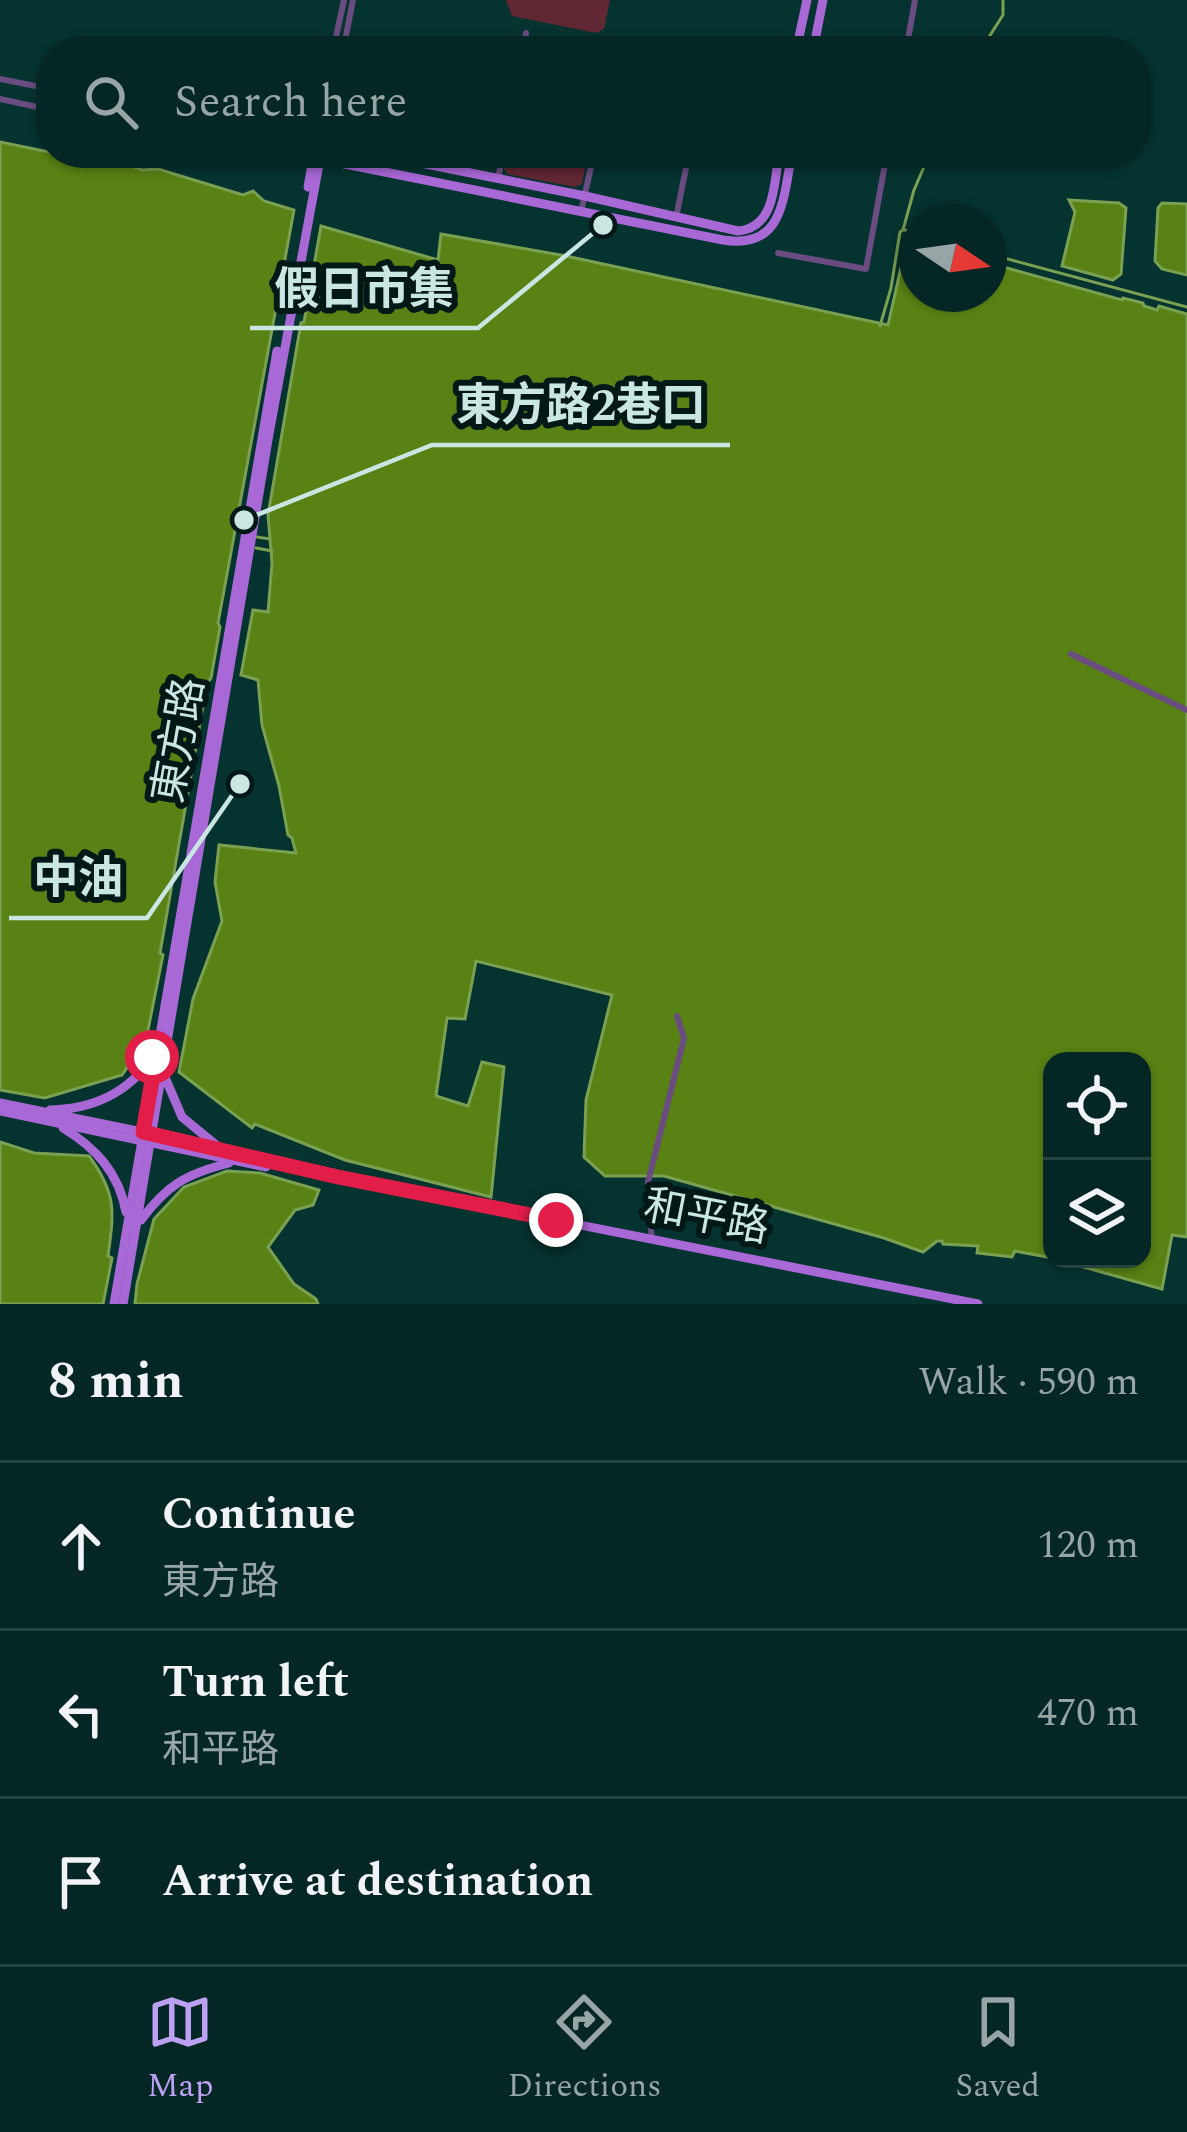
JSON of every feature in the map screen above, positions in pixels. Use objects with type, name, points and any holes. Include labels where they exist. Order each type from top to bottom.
[{"type":"main road","points":[[799,36],[807,0]]},
{"type":"main road","points":[[816,36],[823,0]]},
{"type":"main road","points":[[247,543],[315,168]]},
{"type":"main road","points":[[374,168],[746,242],[766,233],[780,212],[789,168]]},
{"type":"main road","points":[[447,168],[733,231],[760,223],[769,208],[776,168]]},
{"type":"main road","name":"東方路","points":[[147,1137],[159,1041],[247,543]]},
{"type":"main road","name":"東方路","points":[[118,1304],[247,543]]},
{"type":"main road","points":[[30,1114],[85,1107],[105,1099],[146,1067],[159,1041]]},
{"type":"main road","points":[[161,1068],[182,1117],[226,1152]]},
{"type":"main road","name":"和平路","points":[[0,1107],[978,1304]]},
{"type":"main road","points":[[30,1114],[65,1129],[98,1153],[119,1187],[132,1227]]},
{"type":"main road","name":"和平路","points":[[147,1137],[235,1162],[954,1304]]},
{"type":"main road","points":[[132,1227],[179,1180],[235,1162]]},
{"type":"street","points":[[336,36],[344,0]]},
{"type":"street","points":[[346,36],[353,0]]},
{"type":"street","points":[[909,36],[915,0]]},
{"type":"street","points":[[0,79],[36,86]]},
{"type":"street","points":[[0,99],[36,107]]},
{"type":"street","points":[[497,178],[499,168]]},
{"type":"street","points":[[581,212],[591,168]]},
{"type":"street","points":[[676,218],[686,168]]},
{"type":"street","points":[[778,253],[866,269],[884,168]]},
{"type":"street","points":[[1071,654],[1187,710]]},
{"type":"street","points":[[652,1238],[648,1182],[684,1038],[677,1016]]},
{"type":"shaded area","points":[[506,0],[610,0],[604,29],[596,33],[512,16]]},
{"type":"shaded area","points":[[0,142],[36,149],[36,168],[158,169],[243,195],[253,191],[264,201],[294,210],[146,1040],[122,1075],[45,1098],[0,1090]]},
{"type":"shaded area","points":[[504,168],[585,168],[582,184],[575,187],[507,174]]},
{"type":"shaded area","points":[[1069,200],[1119,203],[1126,208],[1121,274],[1113,280],[1062,266],[1075,212]]},
{"type":"shaded area","points":[[1162,203],[1187,204],[1187,275],[1162,269],[1155,261]]},
{"type":"shaded area","points":[[321,226],[438,260],[441,234],[888,325],[899,276],[899,312],[1007,312],[1007,268],[1187,314],[1187,1237],[1172,1235],[1162,1289],[1087,1268],[1151,1268],[1151,1052],[1043,1052],[1043,1256],[1015,1251],[1012,1257],[977,1253],[978,1246],[942,1241],[923,1252],[664,1176],[605,1176],[584,1157],[586,1100],[612,995],[476,961],[465,1019],[447,1018],[436,1096],[468,1106],[482,1062],[504,1067],[491,1197],[345,1160],[255,1124],[252,1128],[179,1072],[193,999],[222,921],[215,882],[219,845],[296,853],[262,725],[258,680],[241,675],[253,610],[268,612],[272,563],[268,515]]},
{"type":"shaded area","points":[[0,1142],[34,1153],[89,1156],[98,1169],[112,1215],[108,1256],[112,1258],[103,1304],[0,1304]]},
{"type":"shaded area","points":[[227,1171],[260,1173],[319,1190],[313,1205],[295,1210],[268,1247],[294,1284],[318,1304],[135,1304],[154,1219],[184,1187]]},
{"type":"waterway","points":[[990,36],[1003,15],[1003,0]]},
{"type":"waterway","points":[[880,326],[900,232],[924,168]]},
{"type":"waterway","points":[[1007,259],[1187,307]]},
{"type":"waterway","points":[[257,537],[270,539]]},
{"type":"waterway","points":[[256,548],[272,551]]},
{"type":"place","name":"假日市集","points":[[603,225]]},
{"type":"place","name":"東方路2巷口","points":[[244,520]]},
{"type":"place","name":"中油","points":[[240,784]]},
{"type":"route","points":[[152,1057],[159,1041],[143,1132],[556,1220]]}]
